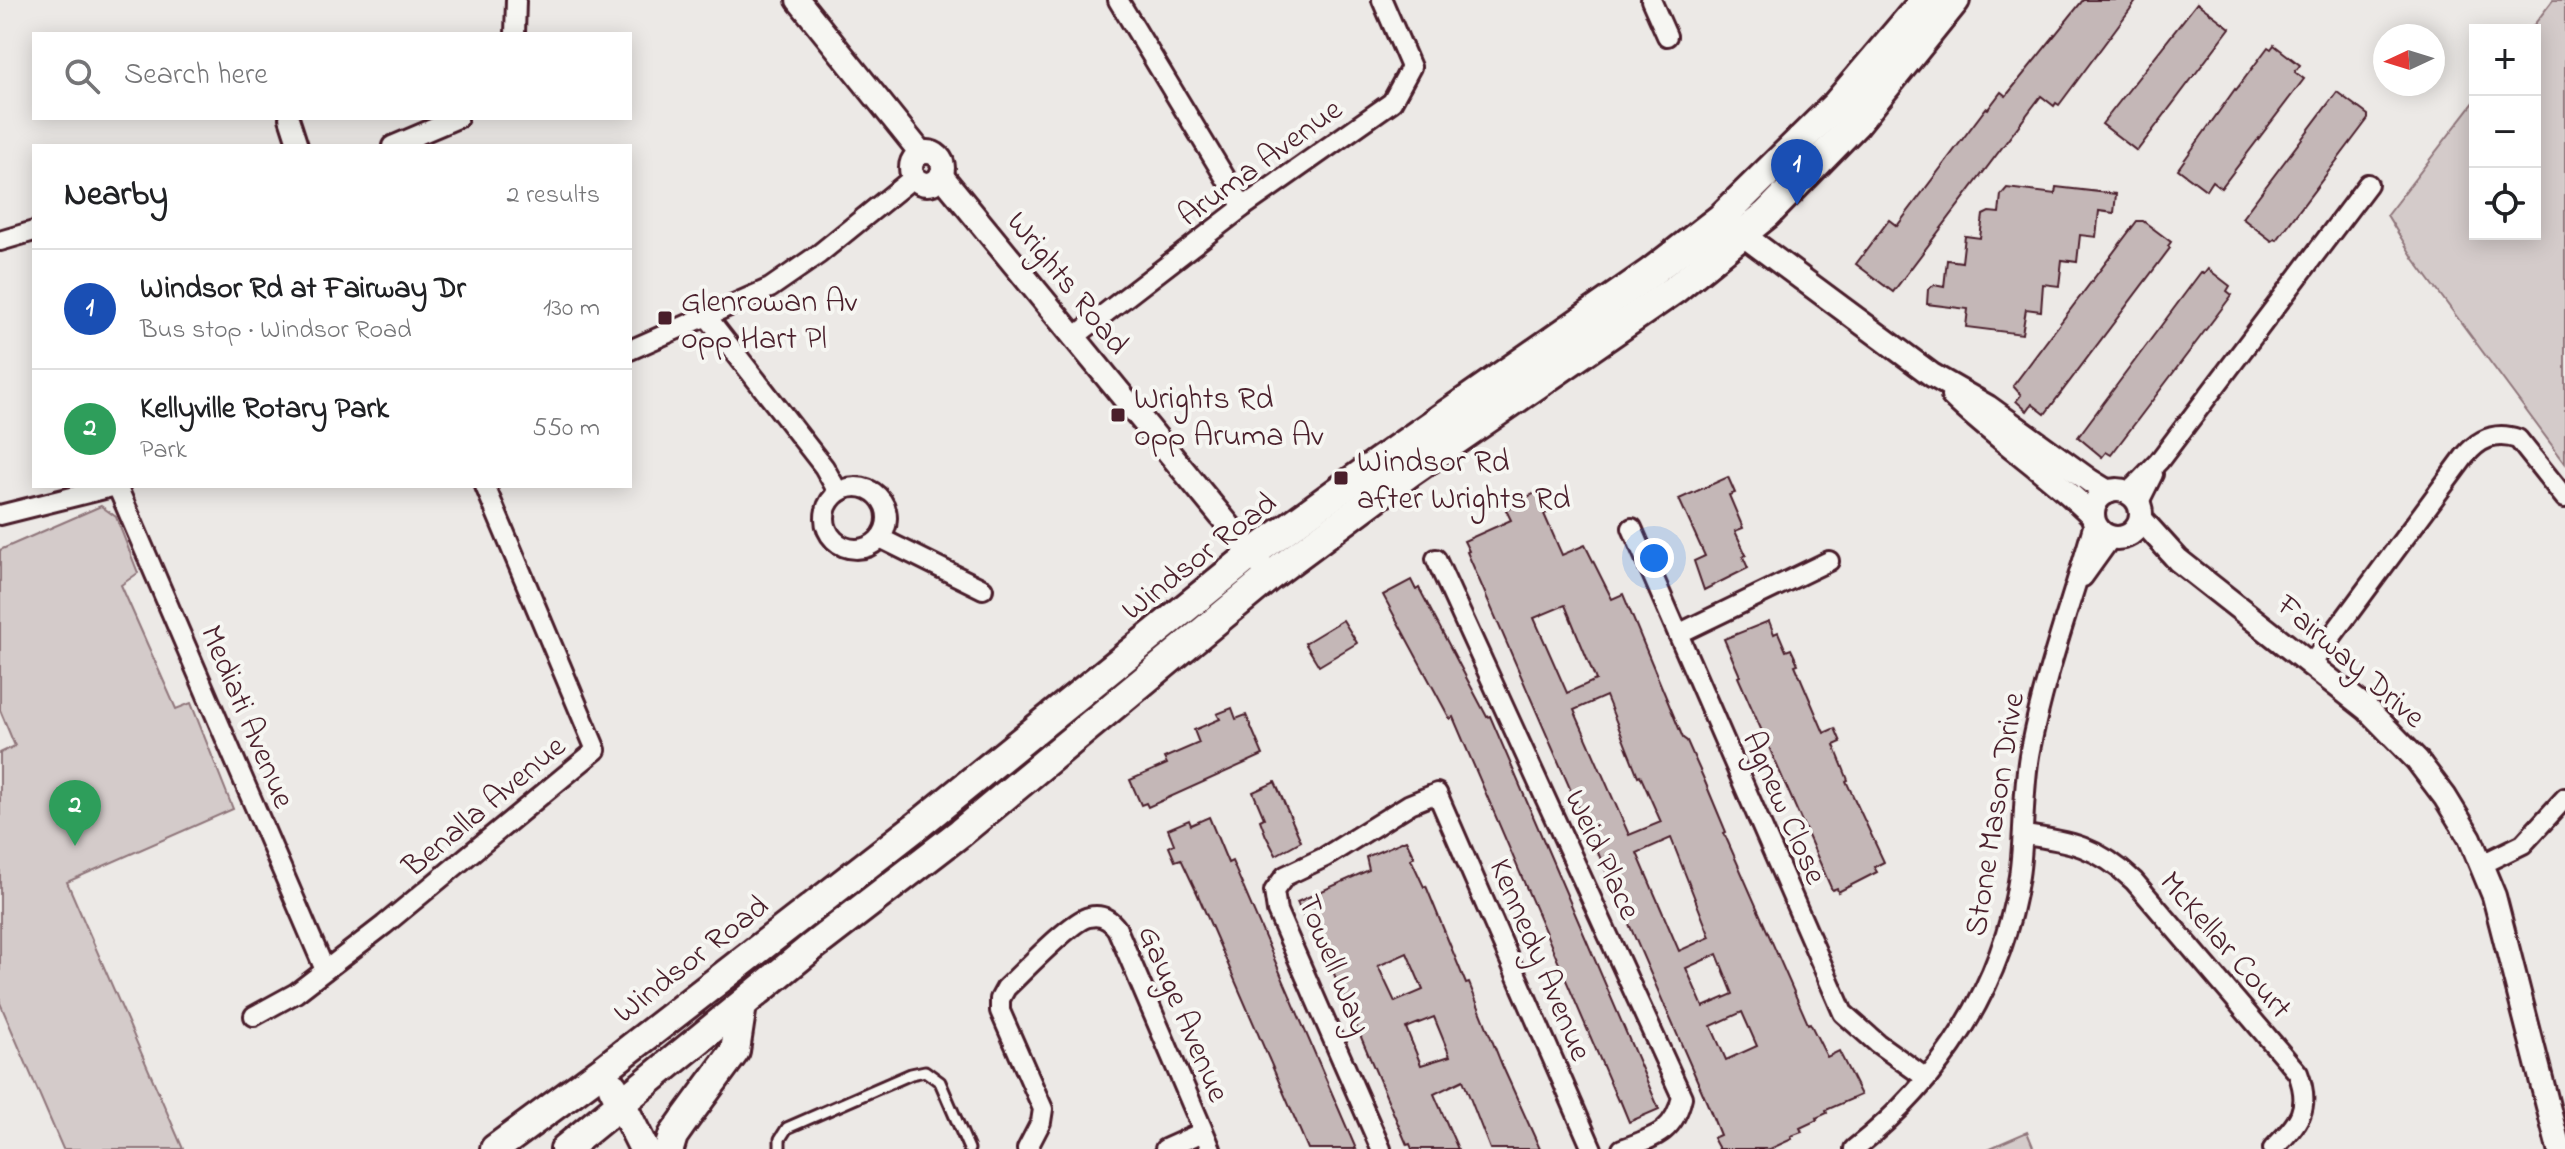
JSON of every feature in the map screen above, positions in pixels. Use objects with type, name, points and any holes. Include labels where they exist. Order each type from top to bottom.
[{"type":"main road","name":"Windsor Road","points":[[565,1149],[594,1139],[621,1103],[812,947],[983,814],[1270,576],[1410,472],[1675,289],[1925,0]]},
{"type":"main road","name":"Windsor Road","points":[[495,1149],[574,1092],[917,826],[1252,554],[1650,273],[1732,226],[1767,214],[1856,123],[1955,0]]},
{"type":"main road","points":[[669,1149],[673,1136],[735,1051],[742,1005]]},
{"type":"main road","points":[[604,1069],[644,1149]]},
{"type":"main road","points":[[574,1092],[594,1139]]},
{"type":"street","points":[[515,32],[516,0]]},
{"type":"street","points":[[798,0],[921,153]]},
{"type":"street","points":[[1118,0],[1243,207]]},
{"type":"street","name":"Aruma Avenue","points":[[1073,338],[1243,207],[1392,102],[1411,67],[1382,0]]},
{"type":"street","points":[[1651,0],[1667,36]]},
{"type":"street","points":[[290,120],[297,144]]},
{"type":"street","points":[[397,144],[453,120]]},
{"type":"street","points":[[921,153],[938,155],[943,167],[941,175],[930,184],[921,183],[914,177],[912,163],[921,153]]},
{"type":"street","name":"Wrights Road","points":[[941,175],[1270,576]]},
{"type":"street","points":[[632,349],[754,297],[783,280],[914,177]]},
{"type":"street","points":[[2129,502],[2098,499],[2093,519],[2098,530],[2119,538],[2133,533],[2129,502],[2368,184]]},
{"type":"street","name":"Fairway Drive","points":[[1732,226],[1932,375],[1988,407],[2090,481],[2129,502],[2178,560],[2367,709],[2417,760],[2459,819],[2482,864],[2508,944],[2559,1149]]},
{"type":"street","points":[[0,241],[32,232]]},
{"type":"street","points":[[708,318],[824,467],[838,492]]},
{"type":"street","name":"Fairway Drive","points":[[1932,375],[1979,421],[2072,495],[2093,519]]},
{"type":"street","points":[[2312,663],[2465,456],[2482,439],[2507,435],[2518,439],[2565,498]]},
{"type":"street","points":[[0,515],[108,488]]},
{"type":"street","name":"Mediati Avenue","points":[[117,488],[325,970]]},
{"type":"street","name":"Benalla Avenue","points":[[254,1016],[296,993],[384,925],[596,750],[486,488]]},
{"type":"street","points":[[847,488],[867,489],[882,501],[887,520],[880,538],[872,545],[854,549],[837,542],[830,535],[826,526],[827,507],[838,492],[847,488]]},
{"type":"street","name":"Stone Mason Drive","points":[[1854,1149],[1926,1078],[1963,1028],[1998,962],[2013,912],[2032,741],[2043,686],[2076,586],[2093,519]]},
{"type":"street","name":"Agnew Close","points":[[1632,528],[1843,1013],[1877,1043],[1926,1078]]},
{"type":"street","points":[[880,538],[983,589]]},
{"type":"street","name":"Fairway Drive","points":[[2119,538],[2178,560]]},
{"type":"street","name":"Stone Mason Drive","points":[[2076,586],[2119,538]]},
{"type":"street","name":"Weid Place","points":[[1436,559],[1682,1097],[1678,1115],[1669,1128],[1622,1149]]},
{"type":"street","points":[[1678,634],[1829,561]]},
{"type":"street","name":"Towell Way","points":[[1381,1149],[1277,911],[1274,891],[1285,876],[1325,857],[1410,804],[1437,793]]},
{"type":"street","name":"Kennedy Avenue","points":[[1437,793],[1592,1149]]},
{"type":"street","points":[[2482,864],[2523,844],[2565,798]]},
{"type":"street","name":"McKellar Court","points":[[2023,835],[2075,843],[2095,850],[2115,863],[2134,881],[2298,1073],[2304,1089],[2304,1106],[2299,1120],[2273,1149]]},
{"type":"street","name":"Gauge Avenue","points":[[1027,1149],[1041,1122],[1043,1109],[1002,1017],[1000,999],[1006,988],[1077,923],[1092,916],[1107,918],[1117,929],[1207,1140]]},
{"type":"street","points":[[1165,1149],[1207,1140]]},
{"type":"lane","points":[[780,1149],[782,1133],[794,1125],[911,1074],[925,1071],[940,1082],[969,1149]]},
{"type":"shaded area","points":[[2553,0],[2565,0],[2565,463],[2414,259],[2387,215],[2469,109],[2469,240],[2541,240],[2541,24],[2535,24]]},
{"type":"shaded area","points":[[101,506],[116,517],[138,573],[121,585],[176,709],[191,703],[233,809],[67,882],[183,1149],[63,1149],[0,1003],[0,753],[15,746],[0,710],[0,550]]},
{"type":"shaded area","points":[[2027,1132],[2034,1149],[1988,1149]]},
{"type":"building","points":[[2083,0],[2137,0],[2059,105],[2056,103],[2054,106],[2041,96],[1893,292],[1856,264],[1889,220],[1897,226],[1986,108],[2001,92],[2006,96]]},
{"type":"building","points":[[2197,3],[2230,28],[2137,151],[2102,124]]},
{"type":"building","points":[[2274,45],[2300,65],[2295,72],[2304,79],[2221,188],[2212,181],[2206,190],[2178,169],[2235,89],[2268,47],[2271,49]]},
{"type":"building","points":[[2337,92],[2368,115],[2368,119],[2277,240],[2272,241],[2242,218]]},
{"type":"building","points":[[2056,187],[2116,194],[2114,213],[2099,211],[2096,237],[2080,235],[2077,262],[2062,260],[2059,286],[2043,284],[2041,311],[2026,309],[2022,334],[1966,327],[1968,309],[1927,304],[1928,289],[1934,285],[1944,287],[1947,260],[1962,262],[1965,236],[1980,238],[1983,215],[1999,213],[2001,195],[2007,188],[2055,194]]},
{"type":"building","points":[[2137,221],[2143,221],[2171,242],[2170,248],[2045,414],[2032,404],[2027,411],[2016,401],[2021,395],[2013,386]]},
{"type":"building","points":[[2208,269],[2230,286],[2227,291],[2232,295],[2111,455],[2106,452],[2102,457],[2078,437],[2201,272],[2204,274]]},
{"type":"building","points":[[1728,477],[1735,493],[1729,495],[1743,528],[1735,531],[1746,555],[1743,557],[1748,568],[1704,590],[1694,561],[1705,556],[1679,499]]},
{"type":"building","points":[[1538,492],[1562,555],[1585,545],[1612,599],[1623,594],[1808,1024],[1827,1057],[1839,1051],[1861,1095],[1826,1110],[1827,1113],[1817,1120],[1800,1128],[1802,1132],[1791,1136],[1792,1139],[1770,1149],[1719,1149],[1713,1138],[1720,1135],[1707,1103],[1467,552],[1464,541],[1511,520],[1506,510],[1516,505],[1515,502]],"holes":[[[1565,605],[1596,680],[1567,693],[1534,618]],[[1606,696],[1638,776],[1661,822],[1629,835],[1574,710]],[[1671,838],[1710,937],[1679,951],[1637,853]],[[1717,954],[1733,994],[1703,1007],[1686,968]],[[1742,1012],[1757,1046],[1726,1060],[1711,1026]]]},
{"type":"building","points":[[1411,580],[1416,590],[1419,588],[1487,717],[1490,716],[1659,1109],[1629,1122],[1618,1101],[1453,717],[1450,719],[1383,595]]},
{"type":"building","points":[[1343,620],[1357,643],[1319,666],[1305,643]]},
{"type":"building","points":[[1769,621],[1774,634],[1778,632],[1786,651],[1791,649],[1824,733],[1835,728],[1841,742],[1834,745],[1846,781],[1884,862],[1874,867],[1877,872],[1838,892],[1837,888],[1832,890],[1724,639]]},
{"type":"building","points":[[1232,708],[1236,719],[1246,715],[1263,755],[1148,807],[1146,803],[1141,805],[1130,780],[1167,764],[1164,758],[1199,743],[1194,730],[1220,719],[1217,714]]},
{"type":"building","points":[[1275,782],[1301,841],[1276,855],[1260,820],[1264,818],[1253,792]]},
{"type":"building","points":[[1209,817],[1228,863],[1232,861],[1356,1149],[1308,1149],[1197,893],[1181,859],[1175,861],[1169,847],[1174,844],[1168,829],[1189,820],[1191,825]]},
{"type":"building","points":[[1406,840],[1414,857],[1411,859],[1426,886],[1540,1149],[1490,1149],[1463,1080],[1434,1094],[1458,1149],[1412,1149],[1410,1144],[1407,1145],[1320,941],[1314,941],[1297,902],[1369,870],[1366,857]],"holes":[[[1407,953],[1423,990],[1395,1002],[1378,966]],[[1434,1017],[1450,1056],[1421,1065],[1406,1028]]]},
{"type":"place","name":"Windsor Rd at Fairway Dr","points":[[1797,205]]},
{"type":"place","name":"Glenrowan Av opp Hart Pl","points":[[665,318]]},
{"type":"place","name":"Wrights Rd opp Aruma Av","points":[[1118,415]]},
{"type":"place","name":"Windsor Rd after Wrights Rd","points":[[1341,478]]},
{"type":"place","name":"Kellyville Rotary Park","points":[[75,846]]}]
